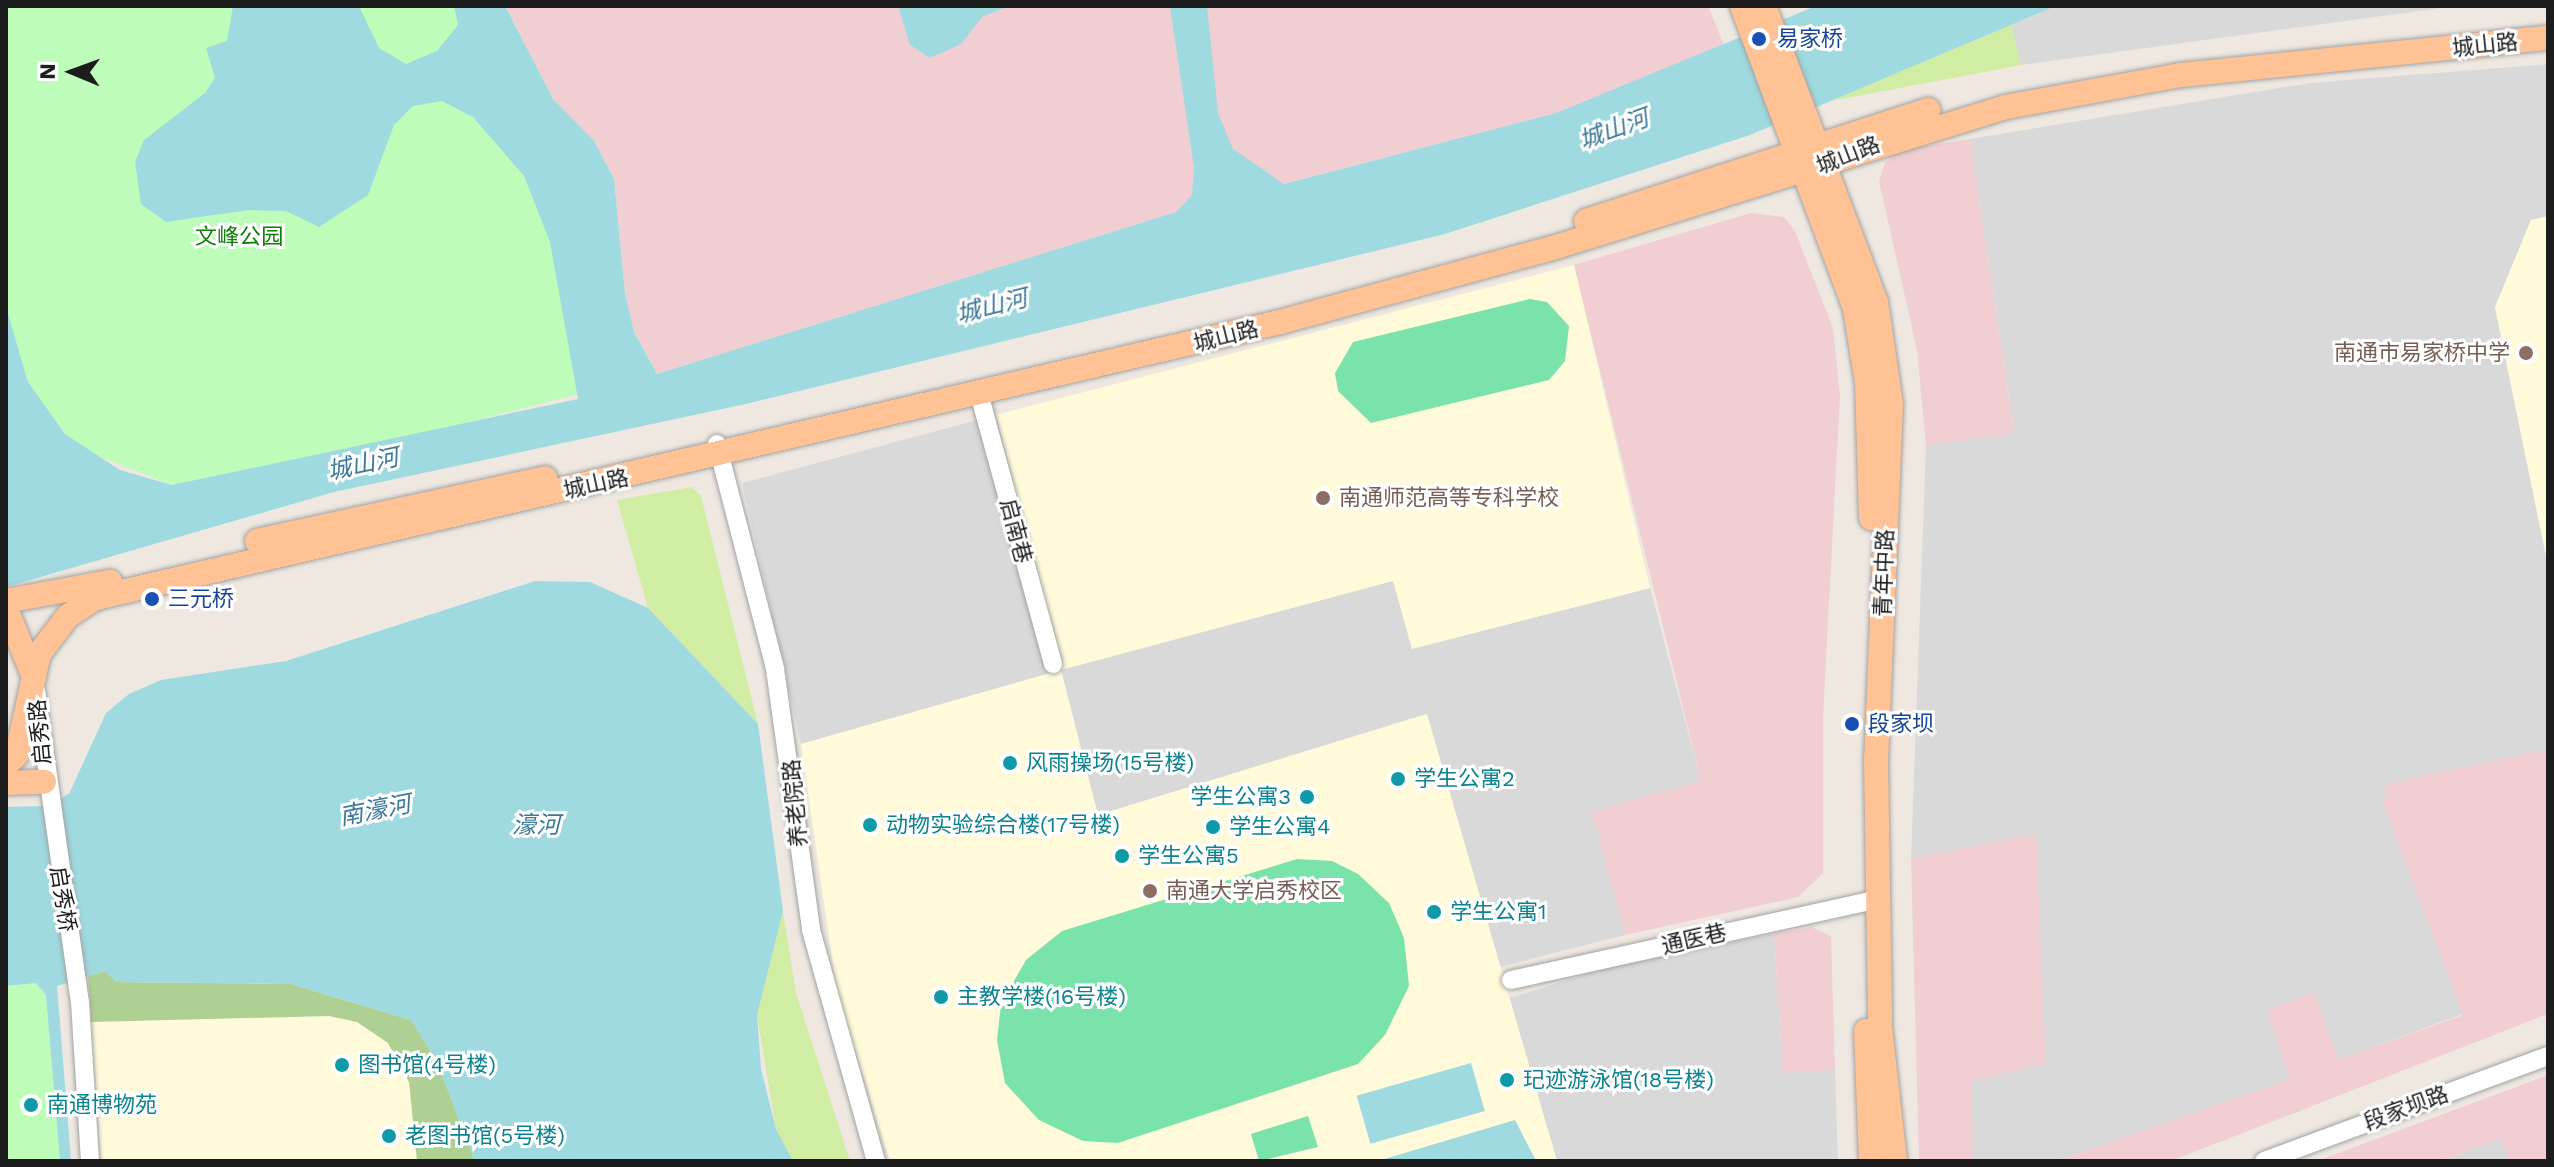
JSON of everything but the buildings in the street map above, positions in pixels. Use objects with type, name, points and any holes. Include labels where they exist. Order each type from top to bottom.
[{"type":"main road","name":"青年中路","points":[[1755,12],[1811,158],[1855,309],[1867,382],[1871,1161]]},
{"type":"main road","name":"城山路","points":[[6,601],[96,585],[363,513],[718,451],[980,397],[1538,252],[1996,93],[2182,61],[2548,29]]},
{"type":"main road","name":"城山路","points":[[6,765],[17,754],[36,683],[39,654],[54,631],[96,598],[718,451],[1388,280],[1811,158],[2006,107],[2181,75],[2548,38]]},
{"type":"main road","points":[[6,609],[36,683]]},
{"type":"main road","points":[[6,783],[45,789]]},
{"type":"main road","name":"青年中路","points":[[1870,900],[1895,1161]]},
{"type":"street","name":"启南巷","points":[[980,397],[1053,664]]},
{"type":"street","name":"养老院路","points":[[718,451],[775,669],[811,930],[876,1161]]},
{"type":"street","name":"启秀路","points":[[36,683],[45,789]]},
{"type":"street","name":"启秀桥","points":[[45,789],[80,1002],[90,1161]]},
{"type":"street","name":"通医巷","points":[[1511,980],[1870,900]]},
{"type":"street","name":"段家坝路","points":[[2264,1161],[2548,1056]]},
{"type":"shaded area","points":[[505,6],[1708,6],[1724,45],[1556,113],[1176,212],[657,374],[634,332],[625,293],[614,179],[593,141],[553,99]]},
{"type":"shaded area","points":[[2056,6],[2456,6],[2021,65],[2011,25]]},
{"type":"shaded area","points":[[2548,64],[2548,216],[2531,220],[2495,307],[2548,566],[2548,749],[2388,784],[2385,795],[2463,1014],[2338,1060],[2314,992],[2291,1079],[2057,1161],[1973,1161],[1970,1080],[2036,835],[1911,859],[1926,445],[2014,432],[1970,139],[2310,83]]},
{"type":"shaded area","points":[[1970,139],[2014,433],[1926,445],[1917,350],[1879,181],[1885,163],[1901,150]]},
{"type":"shaded area","points":[[1751,213],[1784,217],[1795,231],[1833,328],[1840,395],[1823,716],[1823,873],[1798,897],[1625,935],[1592,811],[1701,781],[1574,265]]},
{"type":"shaded area","name":"南通市易家桥中学","points":[[2548,216],[2548,566],[2495,307],[2531,220]]},
{"type":"shaded area","name":"南通师范高等专科学校","points":[[1574,265],[1650,588],[1412,649],[1393,581],[1061,670],[996,415]]},
{"type":"shaded area","points":[[996,415],[1061,669],[1394,580],[1412,648],[1650,588],[1701,781],[1593,811],[1625,935],[1500,967],[1426,714],[1098,815],[1061,670],[801,744],[742,483]]},
{"type":"shaded area","name":"南通大学启秀校区","points":[[1061,670],[1098,815],[1427,714],[1557,1161],[1536,1161],[1514,1121],[1378,1161],[890,1161],[837,992],[801,744]]},
{"type":"shaded area","points":[[2548,749],[2548,1014],[2171,1161],[2057,1161],[2290,1079],[2267,1010],[2314,992],[2338,1060],[2463,1015],[2384,805],[2387,784]]},
{"type":"shaded area","points":[[2036,834],[2046,1064],[1971,1080],[1973,1161],[1919,1161],[1911,859]]},
{"type":"shaded area","points":[[1812,927],[1831,936],[1835,1070],[1783,1073],[1774,934]]},
{"type":"shaded area","points":[[1774,934],[1783,1073],[1835,1070],[1838,1161],[1557,1161],[1509,998],[1613,966]]},
{"type":"shaded area","points":[[88,976],[235,989],[257,982],[377,1006],[475,1161],[101,1161]]},
{"type":"shaded area","points":[[2548,1075],[2548,1161],[2509,1161],[2500,1138],[2442,1161],[2317,1161]]},
{"type":"shaded area","points":[[2500,1138],[2509,1161],[2442,1161]]},
{"type":"green space","name":"文峰公园","points":[[6,6],[505,6],[553,99],[594,141],[614,179],[625,293],[634,332],[657,374],[390,442],[172,485],[91,453],[65,434],[28,382],[6,307]]},
{"type":"green space","points":[[2011,25],[2021,65],[1831,101]]},
{"type":"green space","points":[[1530,299],[1547,302],[1569,326],[1565,361],[1549,380],[1371,423],[1338,391],[1335,373],[1353,342]]},
{"type":"green space","points":[[692,487],[701,496],[758,724],[648,608],[617,500]]},
{"type":"green space","points":[[1297,859],[1332,861],[1358,874],[1389,903],[1404,938],[1409,986],[1385,1035],[1358,1064],[1118,1143],[1083,1141],[1039,1120],[1005,1083],[997,1040],[1001,1004],[1026,960],[1062,931]]},
{"type":"green space","points":[[783,911],[796,993],[850,1161],[793,1161],[776,1129],[757,1015]]},
{"type":"green space","points":[[106,971],[116,982],[291,984],[411,1020],[436,1059],[475,1161],[417,1161],[409,1082],[388,1043],[357,1022],[329,1016],[91,1022],[88,976]]},
{"type":"green space","name":"南通博物苑","points":[[36,983],[46,995],[60,1161],[6,1161],[6,987]]},
{"type":"green space","points":[[1308,1116],[1318,1147],[1259,1161],[1251,1134]]},
{"type":"water","name":"城山河","points":[[233,6],[359,6],[379,48],[406,64],[437,51],[458,25],[454,6],[505,6],[553,99],[594,141],[614,179],[625,293],[634,332],[657,374],[1176,212],[1192,195],[1194,168],[1170,6],[1207,6],[1218,113],[1233,149],[1284,184],[1556,113],[1816,6],[2056,6],[1750,135],[1445,234],[741,405],[334,492],[6,587],[6,307],[28,382],[65,434],[120,470],[172,485],[578,399],[550,242],[524,176],[473,117],[442,101],[413,106],[394,125],[368,195],[319,227],[286,211],[249,210],[166,222],[141,204],[135,162],[144,140],[205,93],[215,78],[206,48],[227,41]]},
{"type":"water","points":[[898,6],[1009,6],[982,17],[961,44],[930,58],[910,45]]},
{"type":"water","name":"濠河","points":[[535,581],[590,582],[648,608],[758,724],[783,911],[757,1015],[761,1069],[776,1129],[793,1161],[475,1161],[436,1059],[411,1020],[291,984],[116,982],[105,971],[57,986],[71,1161],[60,1161],[46,995],[36,983],[6,986],[6,807],[45,806],[69,794],[106,713],[129,694],[161,680],[286,661]]},
{"type":"water","points":[[1471,1063],[1485,1111],[1370,1144],[1357,1096]]},
{"type":"water","points":[[1515,1120],[1536,1161],[1378,1161]]},
{"type":"place","name":"易家桥","points":[[1759,39]]},
{"type":"place","name":"南通市易家桥中学","points":[[2526,353]]},
{"type":"place","name":"南通师范高等专科学校","points":[[1323,498]]},
{"type":"place","name":"三元桥","points":[[152,599]]},
{"type":"place","name":"段家坝","points":[[1852,724]]},
{"type":"place","name":"风雨操场(15号楼)","points":[[1010,763]]},
{"type":"place","name":"学生公寓2","points":[[1398,779]]},
{"type":"place","name":"学生公寓3","points":[[1307,797]]},
{"type":"place","name":"动物实验综合楼(17号楼)","points":[[870,825]]},
{"type":"place","name":"学生公寓4","points":[[1213,827]]},
{"type":"place","name":"学生公寓5","points":[[1122,856]]},
{"type":"place","name":"南通大学启秀校区","points":[[1150,891]]},
{"type":"place","name":"学生公寓1","points":[[1434,912]]},
{"type":"place","name":"主教学楼(16号楼)","points":[[941,997]]},
{"type":"place","name":"图书馆(4号楼)","points":[[342,1065]]},
{"type":"place","name":"玘迹游泳馆(18号楼)","points":[[1507,1080]]},
{"type":"place","name":"南通博物苑","points":[[31,1105]]},
{"type":"place","name":"老图书馆(5号楼)","points":[[389,1136]]},
{"type":"water label","name":"南濠河","points":[[375,811]]}]
